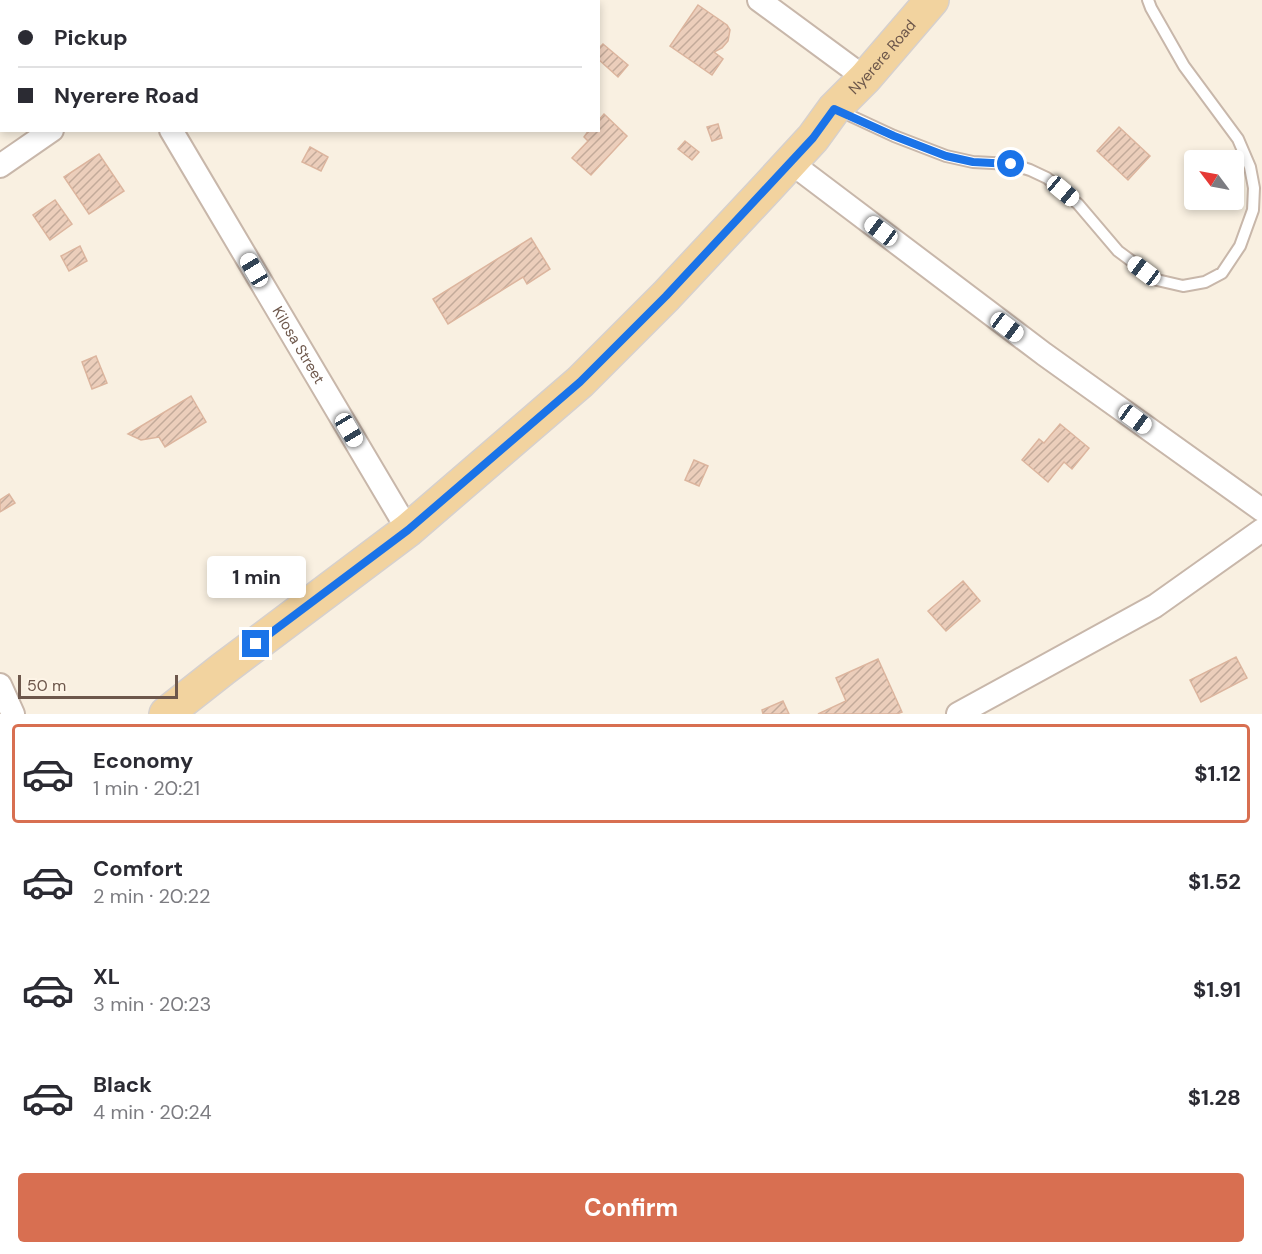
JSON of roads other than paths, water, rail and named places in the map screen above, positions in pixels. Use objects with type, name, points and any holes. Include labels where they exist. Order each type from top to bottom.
[{"type":"main road","name":"Nyerere Road","points":[[166,714],[408,530],[580,382],[666,296],[813,138],[834,109],[865,78],[932,0]]},
{"type":"street","points":[[759,0],[865,78]]},
{"type":"street","points":[[0,166],[49,132]]},
{"type":"street","name":"Kilosa Street","points":[[172,132],[408,530]]},
{"type":"street","points":[[790,162],[1044,354],[1262,510]]},
{"type":"street","points":[[959,714],[1155,606],[1262,530]]},
{"type":"street","points":[[0,685],[13,714]]},
{"type":"lane","points":[[834,109],[946,156],[973,162],[1011,164],[1030,170],[1047,178],[1078,204],[1118,251],[1157,280],[1183,286],[1205,282],[1222,273],[1240,246],[1253,210],[1254,188],[1250,167],[1238,139],[1184,66],[1148,0]]}]
